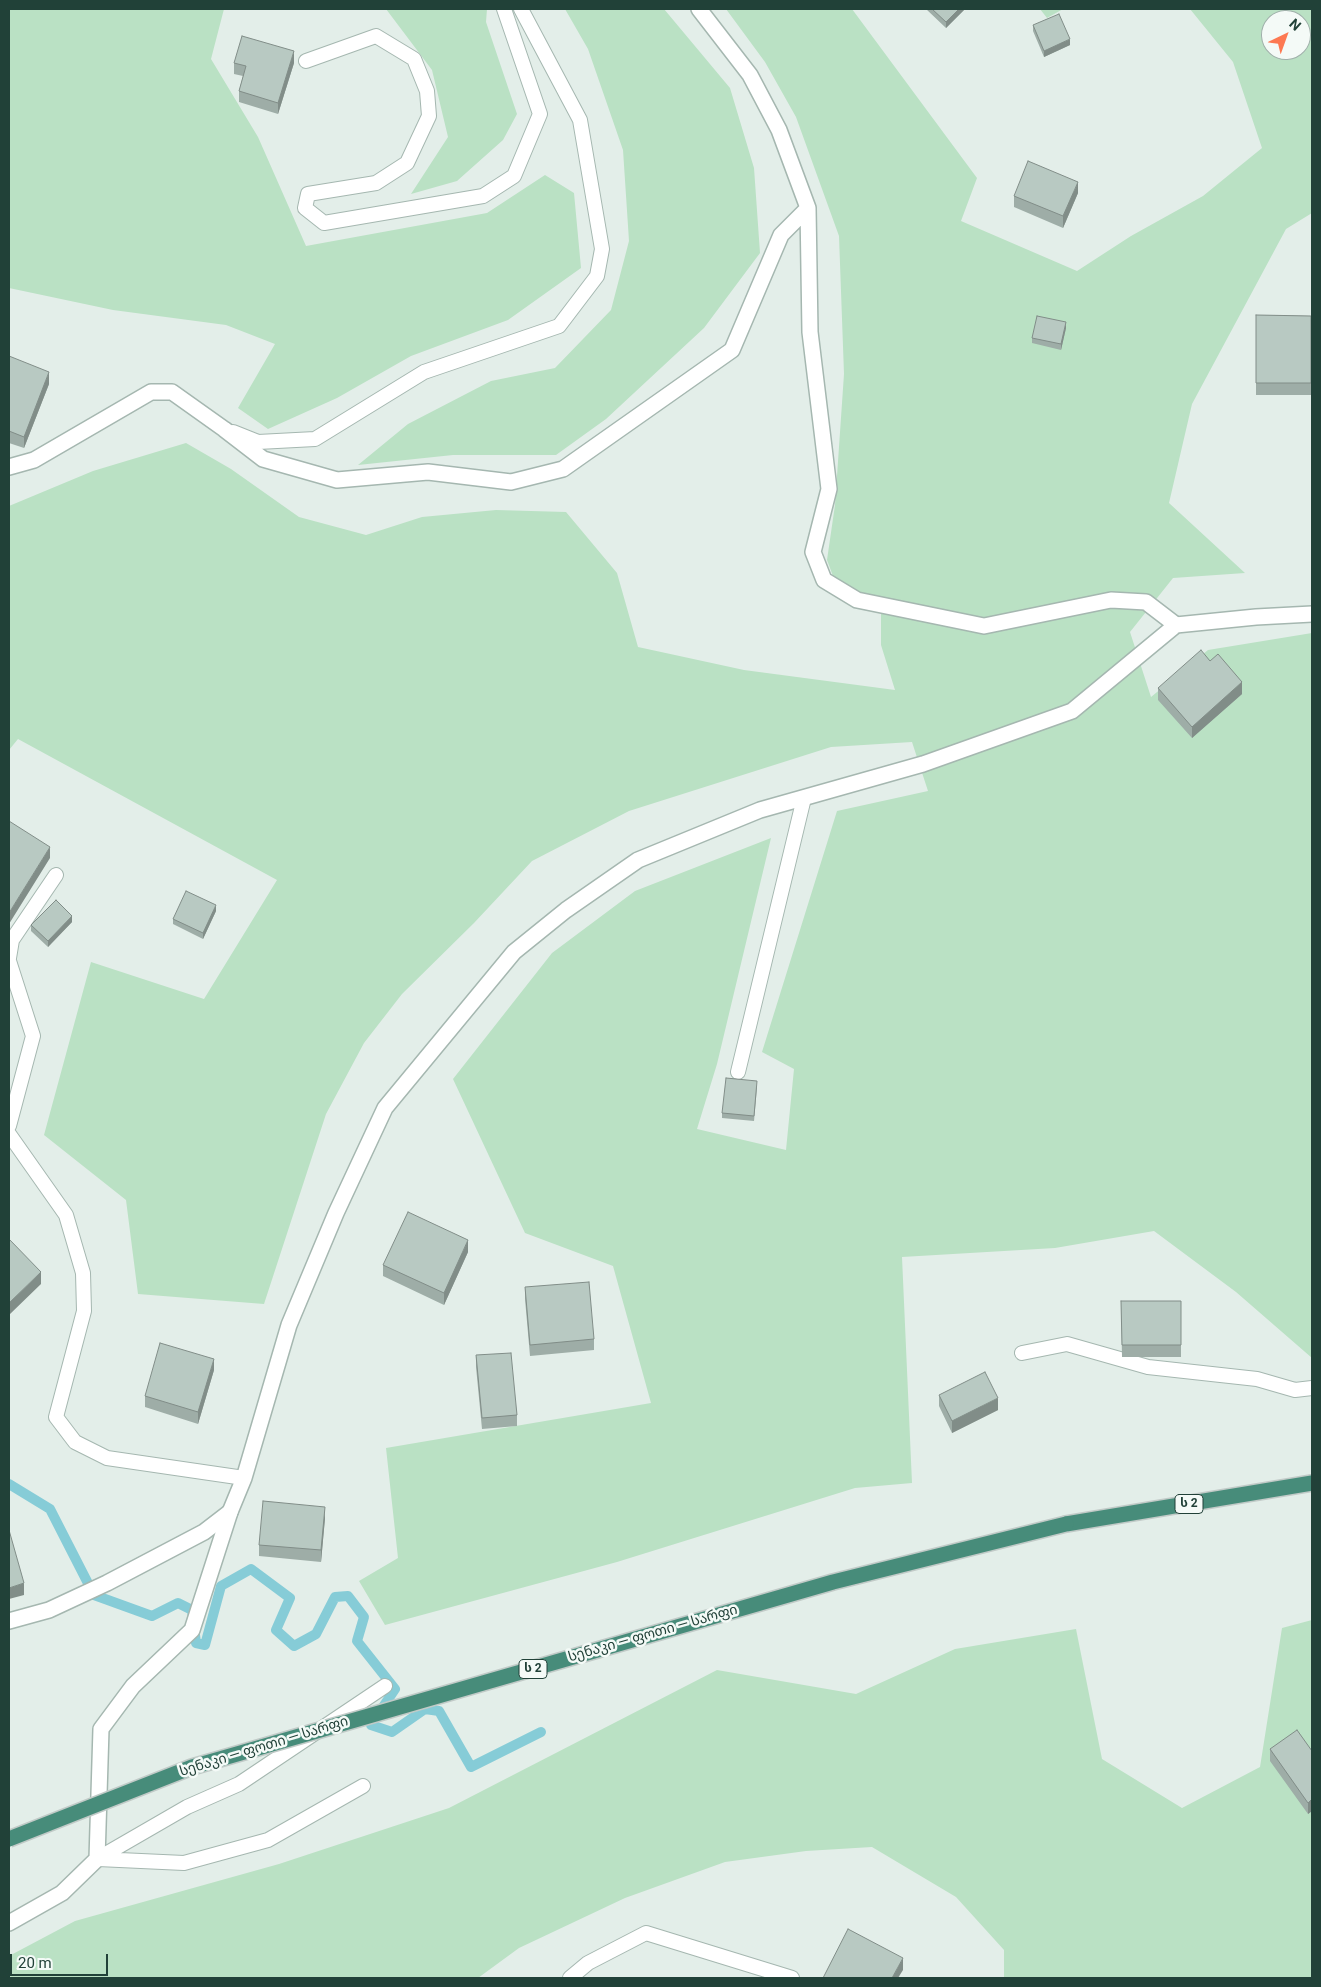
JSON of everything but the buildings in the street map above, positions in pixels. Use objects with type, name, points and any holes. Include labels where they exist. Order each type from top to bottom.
[{"type":"highway","name":"სენაკი — ფოთი — სარფი","points":[[9,1839],[192,1767],[833,1582],[1066,1524],[1312,1483]]},
{"type":"street","points":[[699,9],[750,75],[778,130],[808,208],[810,332],[829,488],[814,552],[824,580],[857,600],[984,626],[1111,600],[1146,602],[1176,625]]},
{"type":"street","points":[[9,467],[34,460],[150,392],[172,392],[263,459],[337,480],[428,472],[511,482],[564,469],[732,350],[781,235],[808,208]]},
{"type":"street","points":[[9,1923],[62,1893],[97,1859],[101,1729],[133,1686],[192,1630],[230,1512],[244,1478],[289,1325],[336,1213],[384,1108],[514,952],[566,910],[638,860],[760,810],[923,764],[1072,711],[1176,625],[1256,617],[1312,614]]},
{"type":"street","points":[[9,1621],[49,1610],[107,1583],[204,1532],[230,1512]]},
{"type":"lane","points":[[306,61],[376,36],[414,59],[427,91],[430,116],[407,163],[376,183],[308,194],[305,208],[324,223],[483,196],[514,176],[540,114],[504,9]]},
{"type":"lane","points":[[224,429],[258,442],[315,439],[424,372],[559,326],[596,276],[602,248],[580,120],[521,9]]},
{"type":"lane","points":[[738,1072],[804,798]]},
{"type":"lane","points":[[9,1126],[33,1036],[9,959],[12,940],[56,875]]},
{"type":"lane","points":[[9,1134],[66,1215],[83,1273],[84,1311],[56,1417],[75,1442],[108,1458],[244,1478]]},
{"type":"lane","points":[[1022,1353],[1067,1344],[1148,1367],[1257,1380],[1295,1390],[1312,1388]]},
{"type":"lane","points":[[97,1859],[187,1807],[239,1784],[385,1686]]},
{"type":"lane","points":[[97,1859],[184,1863],[268,1840],[363,1786]]},
{"type":"lane","points":[[570,1978],[588,1963],[646,1933],[792,1978]]},
{"type":"green space","points":[[9,9],[224,9],[211,59],[258,137],[306,246],[487,213],[545,175],[574,193],[581,268],[508,320],[411,356],[337,398],[268,429],[238,408],[275,344],[226,325],[113,310],[9,288]]},
{"type":"green space","points":[[386,9],[487,9],[486,22],[517,114],[503,140],[457,181],[411,194],[448,137],[432,70]]},
{"type":"green space","points":[[565,9],[664,9],[730,88],[754,168],[760,253],[704,328],[606,419],[556,455],[453,455],[358,465],[408,424],[491,381],[555,368],[611,310],[629,241],[623,150],[588,49]]},
{"type":"green space","points":[[726,9],[852,9],[977,178],[961,221],[1077,271],[1131,236],[1203,196],[1262,148],[1233,62],[1190,9],[1312,9],[1312,213],[1286,229],[1192,404],[1169,503],[1245,573],[1173,578],[1130,632],[1151,697],[1208,650],[1312,633],[1312,1358],[1236,1292],[1154,1231],[1055,1248],[902,1257],[912,1483],[855,1488],[617,1562],[385,1625],[359,1581],[398,1558],[386,1448],[651,1403],[613,1266],[525,1233],[453,1079],[552,953],[635,891],[771,838],[717,1064],[697,1129],[786,1150],[794,1069],[762,1052],[837,811],[928,791],[912,742],[831,747],[629,811],[532,861],[474,923],[402,994],[364,1043],[326,1114],[264,1304],[138,1294],[126,1200],[44,1135],[91,962],[204,999],[277,880],[18,739],[9,750],[9,506],[93,471],[186,443],[231,469],[299,517],[366,535],[422,517],[496,510],[566,512],[617,573],[638,647],[744,670],[895,690],[881,645],[881,606],[836,584],[827,560],[835,505],[844,374],[839,236],[796,117],[765,62]]},
{"type":"green space","points":[[1040,9],[1063,9],[1047,18]]},
{"type":"green space","points":[[1312,1620],[1312,1978],[1004,1978],[1004,1950],[956,1897],[872,1847],[806,1851],[725,1862],[625,1898],[519,1948],[478,1978],[9,1978],[9,1956],[75,1921],[279,1864],[449,1808],[717,1670],[856,1694],[955,1649],[1076,1629],[1102,1759],[1182,1808],[1260,1767],[1282,1628]]},
{"type":"waterway","points":[[9,1484],[50,1509],[94,1595],[152,1616],[178,1603],[192,1610],[196,1643],[205,1645],[221,1586],[251,1569],[290,1598],[276,1630],[294,1646],[316,1634],[335,1597],[348,1596],[364,1617],[357,1641],[395,1689],[371,1725],[392,1732],[425,1709],[439,1711],[471,1767],[541,1732]]}]
